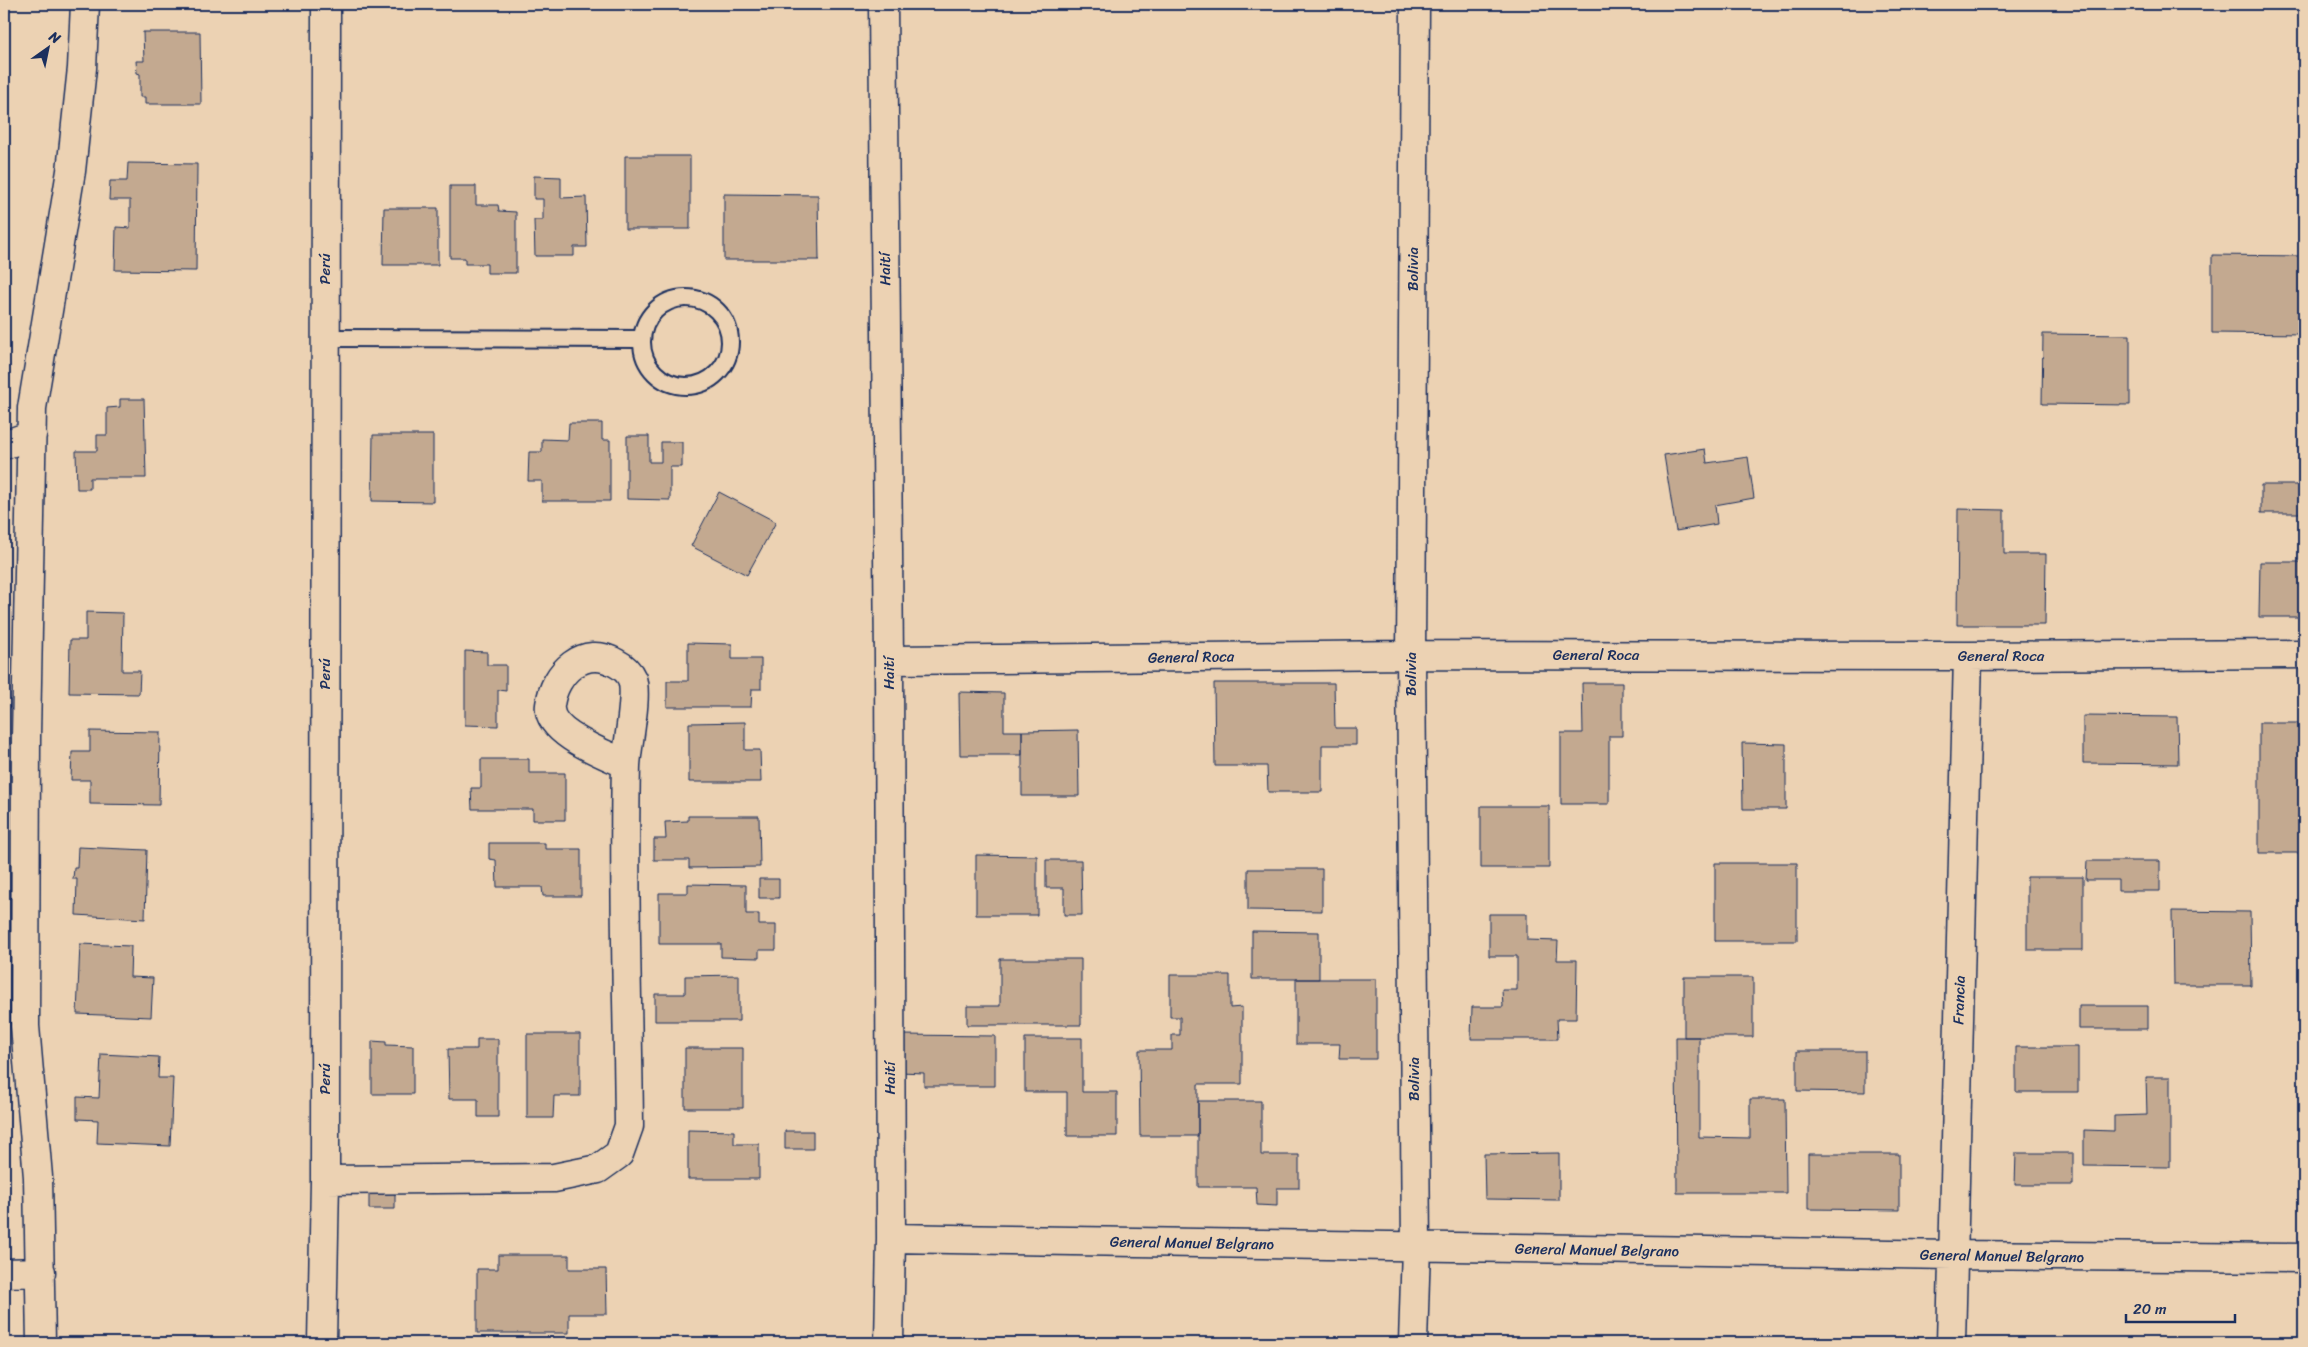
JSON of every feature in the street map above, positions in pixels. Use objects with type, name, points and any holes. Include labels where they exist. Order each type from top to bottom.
[{"type":"street","points":[[41,1343],[38,1177],[25,1026],[26,746],[32,408],[71,171],[82,68],[85,4]]},
{"type":"street","name":"Perú","points":[[322,1343],[326,1180],[324,338],[326,4]]},
{"type":"street","name":"Haití","points":[[882,4],[889,660],[891,1238],[889,1343]]},
{"type":"street","name":"Bolivia","points":[[1413,1343],[1416,1247],[1411,655],[1415,4]]},
{"type":"street","points":[[4,445],[32,435]]},
{"type":"street","name":"General Roca","points":[[889,660],[1411,655],[1968,656],[2304,654]]},
{"type":"street","name":"Francia","points":[[1951,1343],[1968,656]]},
{"type":"street","points":[[326,1180],[554,1178],[598,1169],[619,1154],[628,1126],[626,764]]},
{"type":"street","name":"General Manuel Belgrano","points":[[891,1238],[1952,1255],[2304,1258]]},
{"type":"street","points":[[4,1273],[41,1272]]},
{"type":"lane","points":[[686,298],[708,303],[719,312],[727,325],[730,340],[729,354],[723,368],[713,378],[700,384],[686,387],[671,384],[658,378],[648,367],[643,354],[641,340],[644,324],[652,312],[664,303],[686,298]]},
{"type":"lane","points":[[324,338],[641,340]]},
{"type":"building","points":[[143,32],[200,32],[201,104],[145,104],[145,97],[140,97],[140,74],[137,73],[136,61],[144,61]]},
{"type":"building","points":[[625,156],[690,156],[690,229],[625,229]]},
{"type":"building","points":[[128,163],[197,164],[196,271],[115,270],[116,227],[130,228],[130,200],[109,200],[110,181],[127,181]]},
{"type":"building","points":[[534,176],[561,177],[561,198],[586,197],[587,247],[574,247],[574,256],[535,256],[534,220],[543,220],[543,199],[534,199]]},
{"type":"building","points":[[450,186],[476,186],[476,205],[498,205],[499,211],[516,212],[516,273],[487,273],[487,264],[465,264],[465,258],[450,258]]},
{"type":"building","points":[[724,194],[818,195],[819,260],[724,260]]},
{"type":"building","points":[[384,208],[438,208],[438,265],[383,265]]},
{"type":"building","points":[[2212,255],[2304,256],[2304,334],[2212,333]]},
{"type":"building","points":[[2043,334],[2130,335],[2130,405],[2042,404]]},
{"type":"building","points":[[120,399],[144,399],[146,478],[90,478],[90,489],[77,489],[76,451],[97,451],[97,435],[107,435],[107,408],[120,407]]},
{"type":"building","points":[[569,423],[602,423],[602,440],[610,440],[610,501],[542,501],[542,481],[528,481],[529,452],[542,452],[542,439],[568,440]]},
{"type":"building","points":[[373,435],[433,435],[433,502],[372,501]]},
{"type":"building","points":[[627,436],[649,436],[649,462],[661,462],[661,442],[682,442],[682,467],[670,467],[670,500],[627,499]]},
{"type":"building","points":[[1705,449],[1707,463],[1748,457],[1754,498],[1715,505],[1717,524],[1676,531],[1664,455]]},
{"type":"building","points":[[2261,485],[2304,485],[2304,513],[2261,513]]},
{"type":"building","points":[[719,492],[776,522],[747,575],[691,546]]},
{"type":"building","points":[[1958,509],[2004,510],[2004,554],[2046,554],[2045,625],[1957,625]]},
{"type":"building","points":[[2260,562],[2304,562],[2304,617],[2259,617]]},
{"type":"building","points":[[86,612],[123,613],[122,671],[140,671],[139,694],[69,693],[70,640],[86,640]]},
{"type":"building","points":[[688,643],[732,644],[732,659],[761,659],[761,689],[752,689],[751,707],[667,707],[667,681],[688,681]]},
{"type":"building","points":[[465,651],[487,652],[487,665],[506,665],[506,691],[498,690],[498,726],[465,725]]},
{"type":"building","points":[[1214,683],[1334,683],[1335,728],[1356,728],[1356,745],[1322,745],[1322,792],[1268,792],[1267,766],[1215,766]]},
{"type":"building","points":[[1582,683],[1622,683],[1622,736],[1609,736],[1609,804],[1561,804],[1561,733],[1583,733]]},
{"type":"building","points":[[959,692],[1004,693],[1004,731],[1022,731],[1022,755],[960,755]]},
{"type":"building","points":[[2083,716],[2177,717],[2178,764],[2083,763]]},
{"type":"building","points":[[745,722],[745,750],[760,750],[761,782],[689,782],[689,723]]},
{"type":"building","points":[[2259,723],[2304,723],[2304,853],[2259,853]]},
{"type":"building","points":[[1078,730],[1079,796],[1022,796],[1022,731]]},
{"type":"building","points":[[90,731],[160,732],[159,805],[90,804],[90,780],[71,780],[72,752],[90,752]]},
{"type":"building","points":[[1742,743],[1786,744],[1786,809],[1743,809]]},
{"type":"building","points":[[481,759],[529,759],[529,773],[565,773],[565,820],[533,820],[533,809],[472,809],[471,788],[481,788]]},
{"type":"building","points":[[1481,806],[1549,806],[1549,868],[1481,868]]},
{"type":"building","points":[[688,816],[759,816],[760,867],[689,868],[689,860],[654,860],[654,839],[666,839],[665,822],[688,821]]},
{"type":"building","points":[[489,843],[545,843],[545,849],[581,849],[581,896],[543,896],[542,887],[497,887],[496,860],[489,859]]},
{"type":"building","points":[[78,847],[147,850],[145,919],[76,915],[77,879],[73,879],[74,868],[77,868]]},
{"type":"building","points":[[976,855],[1037,856],[1037,915],[976,915]]},
{"type":"building","points":[[1046,860],[1081,860],[1082,915],[1064,915],[1064,888],[1046,888]]},
{"type":"building","points":[[2087,861],[2160,861],[2160,891],[2118,891],[2118,880],[2086,880]]},
{"type":"building","points":[[1715,863],[1797,863],[1797,941],[1715,941]]},
{"type":"building","points":[[1248,869],[1322,869],[1322,911],[1248,910]]},
{"type":"building","points":[[2027,877],[2083,877],[2083,950],[2027,950]]},
{"type":"building","points":[[759,879],[779,879],[779,898],[759,898]]},
{"type":"building","points":[[688,884],[746,885],[746,914],[759,914],[759,925],[776,925],[776,950],[759,950],[759,958],[721,957],[721,944],[659,944],[659,893],[688,893]]},
{"type":"building","points":[[2172,911],[2250,912],[2251,985],[2173,985]]},
{"type":"building","points":[[1489,914],[1527,914],[1527,940],[1558,941],[1557,960],[1577,960],[1576,1019],[1557,1019],[1558,1039],[1471,1039],[1472,1007],[1503,1007],[1502,990],[1517,990],[1517,956],[1489,956]]},
{"type":"building","points":[[1252,931],[1319,932],[1319,979],[1252,979]]},
{"type":"building","points":[[80,944],[131,946],[130,977],[153,978],[151,1017],[77,1014]]},
{"type":"building","points":[[1000,959],[1081,959],[1081,1025],[967,1025],[967,1006],[1000,1006]]},
{"type":"building","points":[[739,975],[739,1021],[655,1021],[655,994],[685,994],[685,976]]},
{"type":"building","points":[[1170,975],[1230,975],[1230,1008],[1242,1007],[1242,1084],[1198,1084],[1198,1136],[1140,1136],[1139,1050],[1172,1050],[1172,1035],[1180,1035],[1180,1017],[1170,1017]]},
{"type":"building","points":[[1684,977],[1753,977],[1753,1037],[1684,1037]]},
{"type":"building","points":[[1296,979],[1376,979],[1376,1059],[1339,1059],[1340,1044],[1296,1044]]},
{"type":"building","points":[[2079,1006],[2148,1006],[2148,1029],[2079,1029]]},
{"type":"building","points":[[527,1034],[580,1034],[580,1096],[554,1096],[553,1118],[527,1118]]},
{"type":"building","points":[[900,1035],[995,1036],[995,1086],[924,1086],[924,1073],[900,1072]]},
{"type":"building","points":[[1676,1037],[1699,1037],[1699,1137],[1750,1138],[1750,1099],[1785,1099],[1786,1193],[1677,1193]]},
{"type":"building","points":[[1025,1038],[1082,1038],[1082,1092],[1117,1092],[1117,1136],[1067,1136],[1067,1092],[1025,1092]]},
{"type":"building","points":[[477,1039],[498,1039],[498,1117],[478,1117],[478,1099],[449,1099],[448,1049],[477,1049]]},
{"type":"building","points":[[372,1041],[386,1042],[386,1045],[413,1046],[413,1094],[372,1094]]},
{"type":"building","points":[[2016,1047],[2078,1047],[2078,1092],[2016,1092]]},
{"type":"building","points":[[685,1048],[743,1048],[743,1108],[685,1108]]},
{"type":"building","points":[[1797,1051],[1865,1051],[1865,1092],[1797,1091]]},
{"type":"building","points":[[101,1054],[159,1057],[158,1078],[173,1078],[170,1146],[97,1143],[98,1120],[77,1119],[77,1097],[99,1098]]},
{"type":"building","points":[[2146,1077],[2170,1077],[2170,1167],[2084,1166],[2084,1130],[2114,1131],[2114,1116],[2147,1115]]},
{"type":"building","points":[[1198,1101],[1261,1101],[1261,1155],[1299,1155],[1299,1188],[1277,1188],[1277,1206],[1257,1205],[1256,1187],[1198,1187]]},
{"type":"building","points":[[688,1130],[734,1131],[734,1144],[759,1144],[759,1179],[688,1179]]},
{"type":"building","points":[[785,1131],[813,1131],[813,1149],[785,1149]]},
{"type":"building","points":[[1559,1153],[1559,1200],[1485,1199],[1484,1154]]},
{"type":"building","points":[[2016,1153],[2073,1153],[2073,1185],[2015,1185]]},
{"type":"building","points":[[1808,1154],[1899,1154],[1899,1210],[1808,1209]]},
{"type":"building","points":[[369,1187],[395,1187],[395,1209],[369,1209]]},
{"type":"building","points":[[498,1255],[569,1255],[569,1269],[606,1269],[607,1314],[569,1314],[569,1333],[477,1333],[477,1269],[498,1269]]}]
